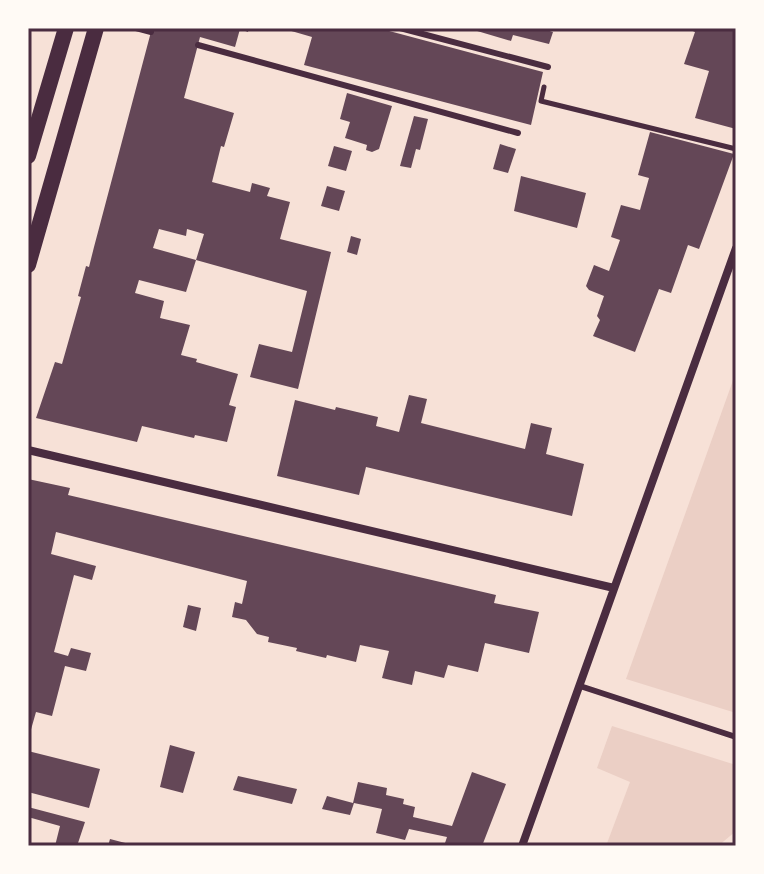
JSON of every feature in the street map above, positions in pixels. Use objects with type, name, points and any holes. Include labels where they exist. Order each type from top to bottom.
[{"type":"main road","points":[[28,156],[66,28]]},
{"type":"main road","points":[[28,265],[35,216],[96,28]]},
{"type":"street","points":[[522,846],[736,248]]},
{"type":"street","points":[[28,450],[614,588]]},
{"type":"lane","points":[[136,28],[151,32]]},
{"type":"lane","points":[[400,28],[548,67]]},
{"type":"lane","points":[[198,45],[518,133]]},
{"type":"lane","points":[[343,84],[345,76]]},
{"type":"lane","points":[[580,686],[736,737]]},
{"type":"path","points":[[548,67],[541,101],[736,149]]},
{"type":"shaded area","points":[[736,372],[736,713],[626,679]]},
{"type":"shaded area","points":[[612,726],[736,765],[736,831],[718,846],[606,846],[630,782],[597,768]]},
{"type":"building","points":[[152,28],[249,28],[248,32],[240,29],[235,47],[200,37],[184,98],[234,113],[212,182],[250,192],[252,183],[270,188],[267,196],[290,202],[280,239],[331,252],[298,389],[250,377],[259,344],[292,352],[307,291],[196,260],[186,292],[139,280],[135,293],[164,301],[160,318],[190,325],[181,355],[238,374],[229,405],[236,407],[227,442],[142,426],[137,442],[36,418],[55,362],[62,364]],"holes":[[[159,229],[186,236],[187,229],[204,234],[196,260],[153,248]]]},
{"type":"building","points":[[281,28],[378,28],[543,72],[531,125],[304,65],[312,37]]},
{"type":"building","points":[[467,28],[540,28],[553,32],[549,44],[513,35],[511,41]]},
{"type":"building","points":[[686,28],[736,28],[736,129],[695,118],[709,71],[684,64],[695,32]]},
{"type":"building","points":[[347,93],[392,106],[379,149],[372,152],[366,150],[367,145],[345,138],[350,122],[340,119]]},
{"type":"building","points":[[414,116],[428,119],[420,150],[416,149],[411,168],[400,166]]},
{"type":"building","points":[[650,132],[734,154],[699,249],[688,245],[671,293],[659,289],[635,352],[593,336],[600,320],[597,316],[604,296],[586,286],[594,265],[609,271],[620,240],[611,237],[621,205],[640,210],[649,178],[638,175]]},
{"type":"building","points":[[500,144],[516,149],[508,173],[493,169]]},
{"type":"building","points":[[334,146],[352,151],[346,171],[328,166]]},
{"type":"building","points":[[521,176],[586,193],[577,228],[514,211]]},
{"type":"building","points":[[327,186],[345,191],[339,211],[321,206]]},
{"type":"building","points":[[351,236],[361,239],[357,255],[347,252]]},
{"type":"building","points":[[409,395],[427,399],[421,423],[525,449],[531,423],[552,428],[546,454],[584,464],[572,516],[366,467],[359,495],[277,476],[295,400],[378,417],[376,426],[399,432]]},
{"type":"building","points":[[28,479],[70,488],[68,495],[496,595],[494,603],[539,612],[529,653],[485,643],[478,672],[448,665],[444,678],[415,671],[412,685],[382,678],[389,651],[360,645],[356,662],[327,655],[326,658],[268,642],[269,637],[257,634],[246,620],[232,617],[235,602],[242,604],[247,581],[56,532],[51,554],[96,566],[92,580],[74,575],[54,652],[68,656],[71,648],[91,653],[86,671],[65,666],[52,716],[36,712],[28,740]]},
{"type":"building","points":[[188,605],[201,608],[196,631],[183,627]]},
{"type":"building","points":[[170,745],[195,752],[183,793],[160,787]]},
{"type":"building","points":[[28,751],[100,769],[89,808],[28,792]]},
{"type":"building","points":[[472,772],[506,784],[482,846],[444,846],[447,837],[409,829],[405,840],[376,833],[382,809],[354,803],[350,815],[322,809],[327,796],[353,803],[358,782],[387,788],[386,795],[404,799],[403,804],[415,807],[413,817],[452,826]]},
{"type":"building","points":[[238,776],[297,789],[292,804],[233,790]]},
{"type":"building","points":[[28,807],[85,822],[77,846],[55,846],[60,826],[28,817]]},
{"type":"building","points":[[110,839],[133,845],[133,846],[108,846]]}]
